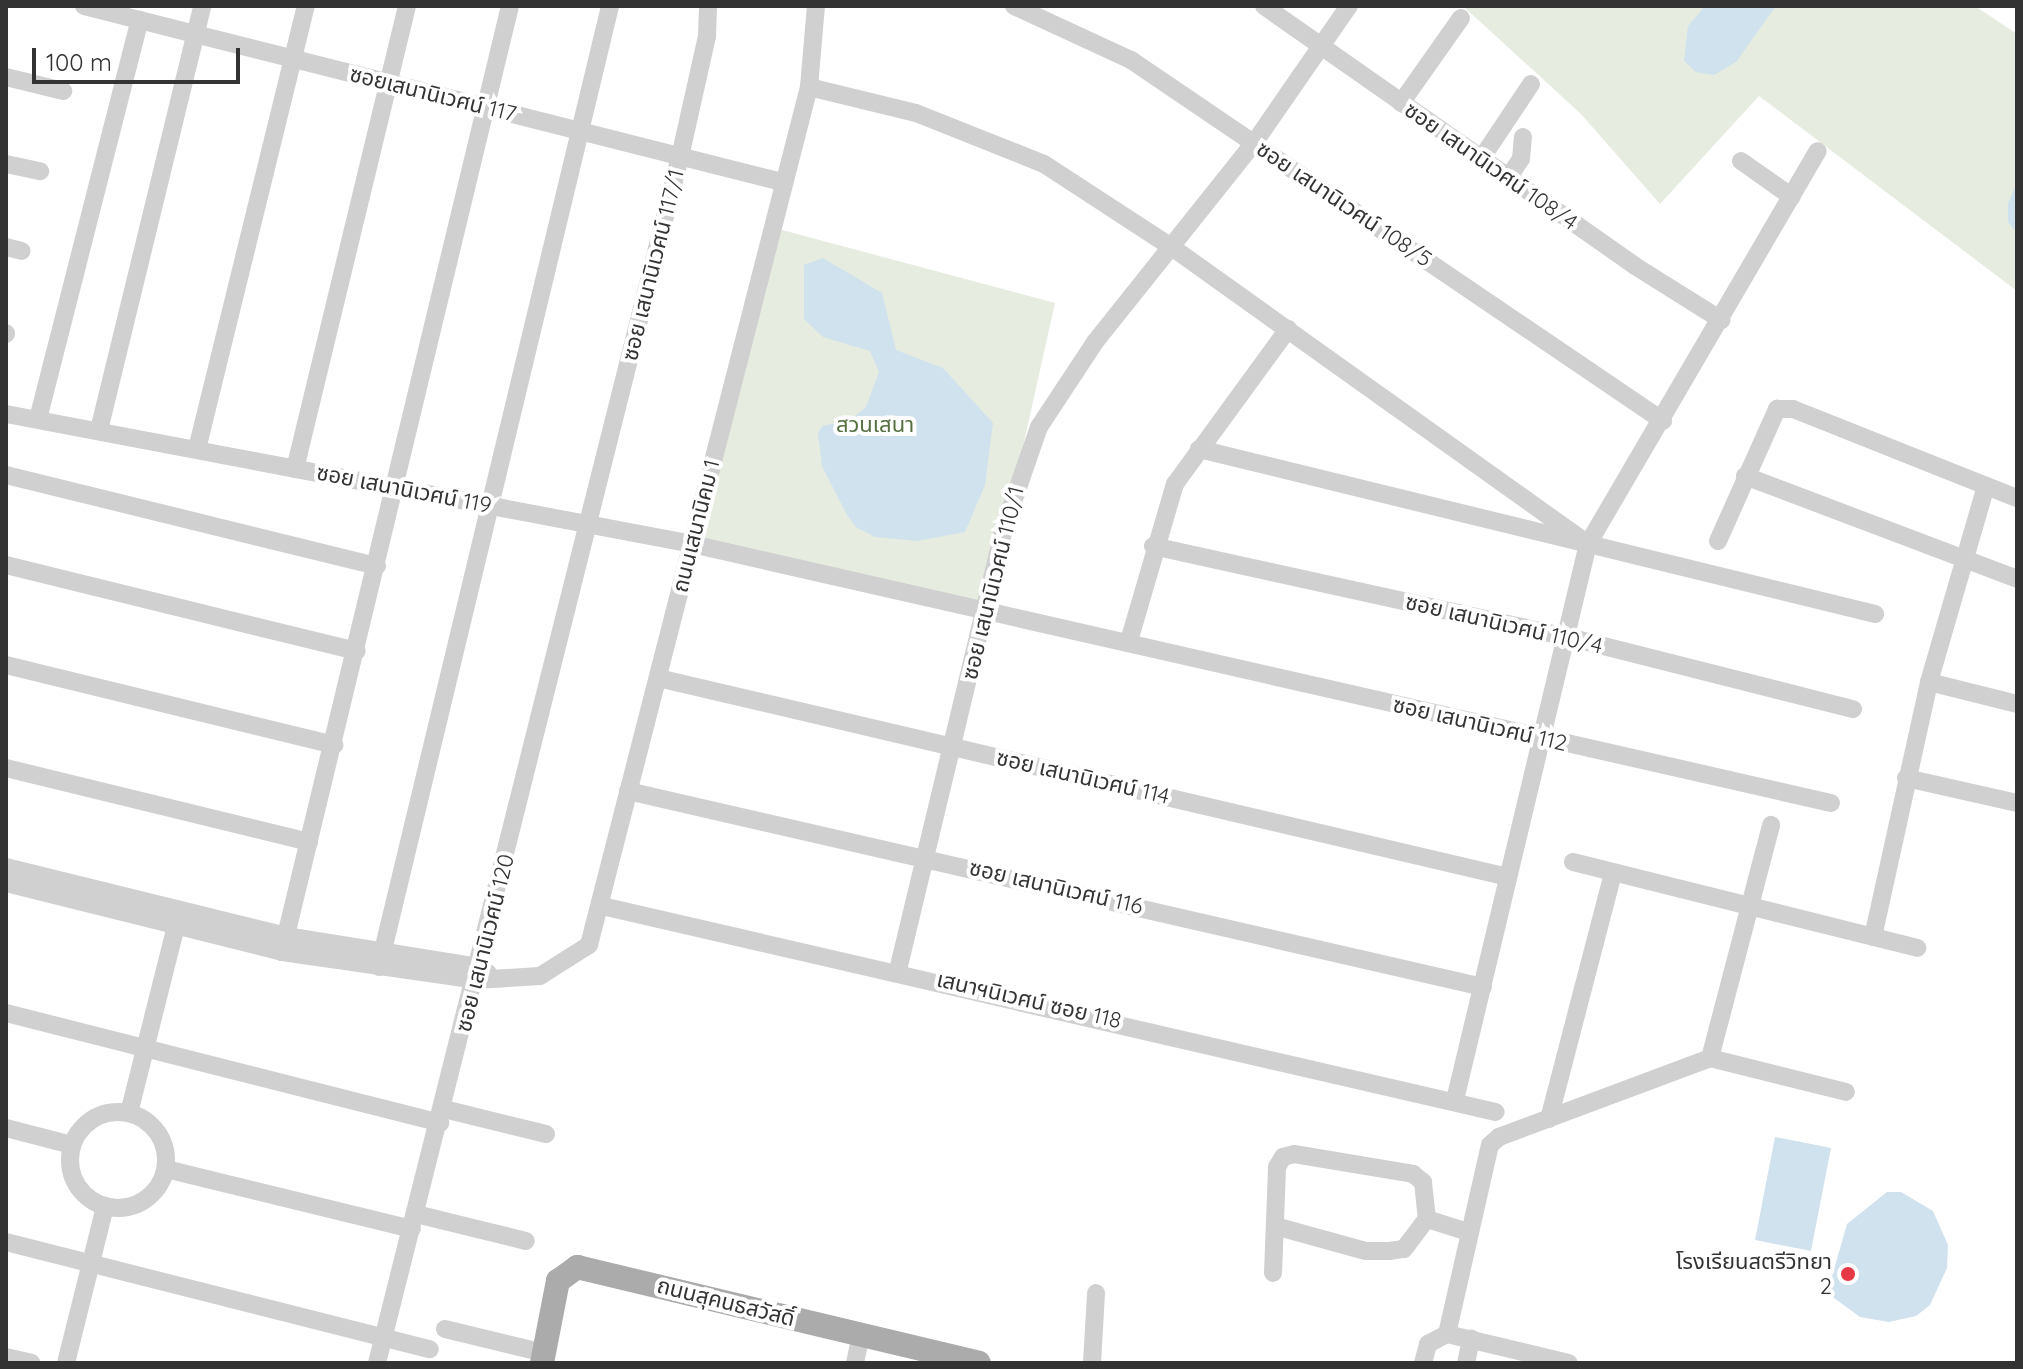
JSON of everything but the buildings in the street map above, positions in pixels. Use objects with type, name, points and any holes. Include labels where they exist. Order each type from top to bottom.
[{"type":"main road","name":"ถนนสุคนธสวัสดิ์","points":[[543,1358],[558,1281],[577,1267],[975,1362]]},
{"type":"street","points":[[99,430],[202,6]]},
{"type":"street","points":[[197,449],[306,6]]},
{"type":"street","points":[[295,469],[407,6]]},
{"type":"street","points":[[284,944],[510,6]]},
{"type":"street","points":[[381,959],[610,6]]},
{"type":"street","name":"ซอย เสนานิเวศน์ 117/1","points":[[589,523],[680,157],[707,36],[708,6]]},
{"type":"street","name":"ถนนเสนานิคม 1","points":[[6,883],[178,918],[284,944],[477,973],[497,979],[540,976],[564,966],[589,945],[602,906],[628,791],[782,182],[809,87],[816,6]]},
{"type":"street","name":"ซอย เสนานิเวศน์ 108/5","points":[[1014,6],[1108,45],[1663,421]]},
{"type":"street","name":"ซอย เสนานิเวศน์ 108/4","points":[[1264,6],[1508,178],[1721,320]]},
{"type":"street","name":"ซอย เสนานิเวศน์ 110/1","points":[[898,970],[1004,528],[1039,427],[1095,342],[1254,143],[1349,6]]},
{"type":"street","name":"ซอยเสนานิเวศน์ 117","points":[[94,7],[782,182]]},
{"type":"street","points":[[1401,103],[1461,18]]},
{"type":"street","points":[[38,419],[140,20]]},
{"type":"street","points":[[6,77],[63,91]]},
{"type":"street","points":[[1481,159],[1531,84]]},
{"type":"street","points":[[809,87],[916,113],[1044,164],[1173,248],[1588,544]]},
{"type":"street","points":[[1508,178],[1521,159],[1523,137]]},
{"type":"street","points":[[1455,1100],[1588,544],[1663,421],[1818,151]]},
{"type":"street","points":[[1741,161],[1792,197]]},
{"type":"street","points":[[6,164],[40,171]]},
{"type":"street","points":[[1129,641],[1153,546],[1175,484],[1288,329]]},
{"type":"street","points":[[1718,541],[1768,420],[1777,409],[1793,409],[2017,498]]},
{"type":"street","name":"ซอย เสนานิเวศน์ 119","points":[[6,414],[589,523],[800,569]]},
{"type":"street","points":[[1199,449],[1875,614]]},
{"type":"street","points":[[6,475],[377,566]]},
{"type":"street","points":[[1745,476],[2017,579]]},
{"type":"street","points":[[1873,937],[1929,682],[1986,486]]},
{"type":"street","name":"ซอย เสนานิเวศน์ 120","points":[[377,1363],[442,1116],[589,523]]},
{"type":"street","name":"ซอย เสนานิเวศน์ 110/4","points":[[1153,546],[1568,637],[1853,709]]},
{"type":"street","points":[[6,565],[357,651]]},
{"type":"street","name":"ซอย เสนานิเวศน์ 112","points":[[800,569],[987,608],[1543,739],[1831,803]]},
{"type":"street","points":[[6,665],[334,745]]},
{"type":"street","name":"ซอย เสนานิเวศน์ 114","points":[[658,678],[1508,877]]},
{"type":"street","points":[[1929,682],[2017,704]]},
{"type":"street","points":[[6,768],[309,842]]},
{"type":"street","points":[[1906,778],[2017,803]]},
{"type":"street","name":"ซอย เสนานิเวศน์ 116","points":[[628,791],[1483,987]]},
{"type":"street","points":[[1710,1058],[1753,910],[1771,825]]},
{"type":"street","points":[[1573,862],[1753,910],[1917,948]]},
{"type":"street","name":"ถนนเสนานิคม 1","points":[[6,867],[178,918]]},
{"type":"street","points":[[1549,1119],[1613,873]]},
{"type":"street","name":"เสนาฯนิเวศน์ ซอย 118","points":[[602,906],[898,970],[1496,1112]]},
{"type":"street","points":[[129,1113],[178,918]]},
{"type":"street","points":[[6,1013],[442,1116],[546,1134]]},
{"type":"street","points":[[1447,1334],[1490,1145],[1499,1137],[1710,1058],[1846,1092]]},
{"type":"street","points":[[115,1112],[129,1113],[143,1119],[162,1140],[166,1169],[144,1201],[105,1206],[86,1195],[73,1177],[72,1145],[88,1122],[115,1112]]},
{"type":"street","points":[[6,1128],[72,1145]]},
{"type":"street","points":[[1273,1273],[1277,1167],[1283,1157],[1294,1154],[1413,1174],[1423,1182],[1427,1219],[1404,1249],[1366,1251],[1275,1226]]},
{"type":"street","points":[[166,1169],[526,1241]]},
{"type":"street","points":[[66,1363],[105,1206]]},
{"type":"street","points":[[1427,1219],[1468,1232]]},
{"type":"street","points":[[6,1242],[430,1349]]},
{"type":"street","points":[[1092,1363],[1096,1293]]},
{"type":"street","points":[[445,1329],[543,1358]]},
{"type":"street","points":[[855,1363],[861,1334]]},
{"type":"street","points":[[1423,1363],[1428,1344],[1447,1334],[1569,1363]]},
{"type":"street","points":[[1466,1363],[1471,1339]]},
{"type":"street","points":[[6,1357],[31,1363]]},
{"type":"green space","points":[[1463,6],[1975,6],[2017,34],[2017,291],[1759,96],[1660,204],[1581,114]]},
{"type":"green space","name":"สวนเสนา","points":[[771,227],[1055,303],[987,608],[692,544]]},
{"type":"water","points":[[1705,6],[1776,6],[1736,62],[1714,75],[1696,72],[1684,61],[1688,26]]},
{"type":"water","points":[[2017,183],[2017,233],[2008,222],[2008,203]]},
{"type":"water","points":[[823,258],[882,293],[896,350],[943,368],[993,423],[985,485],[965,532],[917,541],[875,537],[856,527],[847,515],[822,466],[818,433],[822,426],[850,420],[866,407],[879,372],[870,351],[823,337],[804,319],[804,265]]},
{"type":"water","points":[[1775,1137],[1831,1148],[1811,1251],[1755,1240]]},
{"type":"water","points":[[1887,1192],[1901,1192],[1933,1211],[1948,1245],[1947,1268],[1930,1305],[1916,1316],[1889,1322],[1860,1317],[1834,1298],[1829,1287],[1847,1224]]},
{"type":"place","name":"โรงเรียนสตรีวิทยา 2","points":[[1848,1274]]}]
